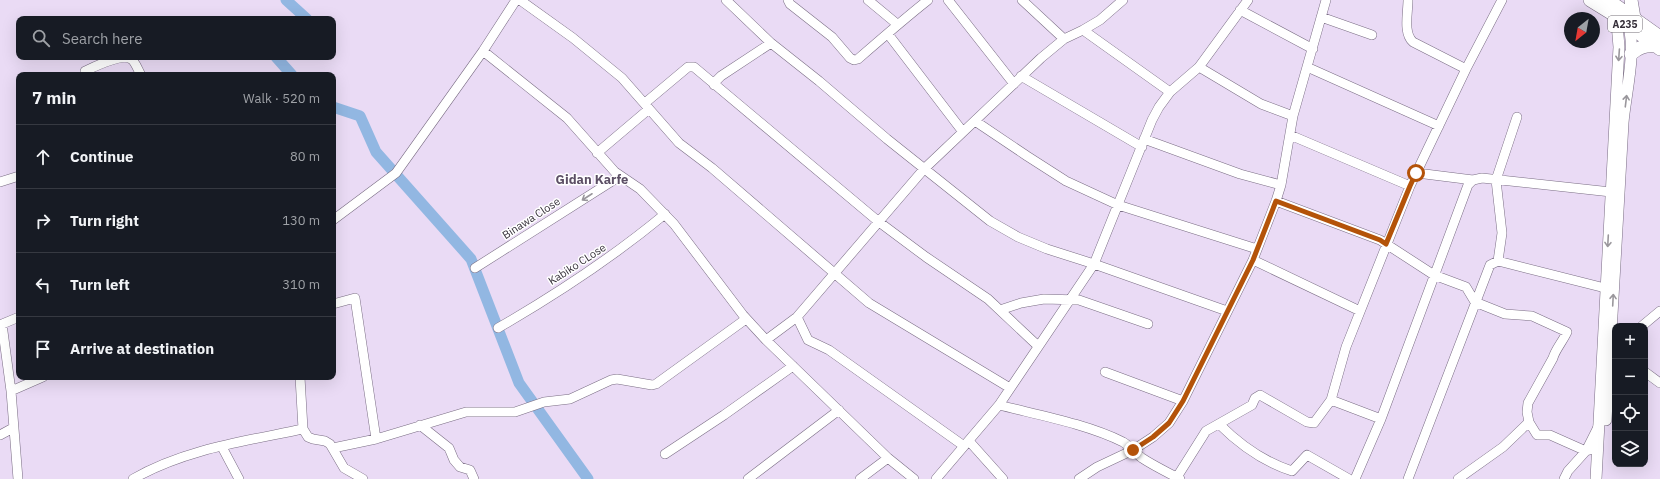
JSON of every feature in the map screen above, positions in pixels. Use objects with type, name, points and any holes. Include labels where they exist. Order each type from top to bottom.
[{"type":"highway","name":"A235","points":[[1590,0],[1619,4],[1631,22],[1659,44]]},
{"type":"highway","points":[[1619,4],[1631,22]]},
{"type":"highway","points":[[1631,54],[1643,46],[1659,44]]},
{"type":"main road","points":[[1596,479],[1619,47],[1619,4]]},
{"type":"main road","points":[[1614,323],[1623,121],[1631,54],[1631,22]]},
{"type":"main road","points":[[1603,479],[1612,359]]},
{"type":"street","points":[[336,218],[396,173],[483,51],[516,0]]},
{"type":"street","points":[[520,0],[595,55],[622,78],[679,143],[722,177],[868,303],[1010,388]]},
{"type":"street","points":[[726,0],[771,43],[924,169],[990,221],[1018,237],[1047,250],[1094,264],[1227,311]]},
{"type":"street","points":[[788,0],[790,4],[832,37],[850,58],[854,60],[858,59],[888,34],[897,24],[928,0]]},
{"type":"street","points":[[868,0],[897,24]]},
{"type":"street","points":[[948,0],[1014,84]]},
{"type":"street","points":[[1022,0],[1064,39]]},
{"type":"street","points":[[936,479],[999,404],[1071,300],[1094,264],[1156,113],[1170,92],[1198,67],[1248,0]]},
{"type":"street","points":[[1079,479],[1097,467],[1133,450],[1153,437],[1169,423],[1183,401],[1253,260],[1276,201],[1281,185],[1293,116],[1326,0]]},
{"type":"street","points":[[1408,0],[1407,33],[1410,39],[1413,42],[1466,69]]},
{"type":"street","points":[[999,404],[1077,426],[1116,439],[1125,443],[1151,464],[1178,478],[1206,431],[1252,405],[1255,398],[1260,395],[1307,422],[1314,423],[1320,417],[1330,400],[1346,347],[1410,186],[1466,69],[1502,0]]},
{"type":"street","points":[[766,340],[797,317],[924,169],[1041,58],[1064,39],[1100,20],[1117,2]]},
{"type":"street","points":[[1240,10],[1313,49]]},
{"type":"street","points":[[1321,17],[1372,35]]},
{"type":"street","points":[[1083,30],[1170,92]]},
{"type":"street","points":[[888,34],[963,132]]},
{"type":"street","points":[[714,85],[721,76],[771,43]]},
{"type":"street","points":[[483,51],[567,118],[615,172],[640,189],[674,224],[746,318],[766,340],[888,458],[914,479]]},
{"type":"street","points":[[85,71],[110,60]]},
{"type":"street","points":[[132,60],[139,72]]},
{"type":"street","points":[[597,152],[688,67],[694,67],[879,222],[926,257],[988,299],[1038,346]]},
{"type":"street","points":[[1198,67],[1261,104],[1293,116]]},
{"type":"street","points":[[1307,67],[1439,126]]},
{"type":"street","points":[[1021,76],[1143,143],[1240,174],[1281,185]]},
{"type":"street","points":[[1498,261],[1502,233],[1496,180],[1517,117]]},
{"type":"street","points":[[975,121],[1066,181],[1118,205],[1258,249]]},
{"type":"street","points":[[1290,135],[1410,186]]},
{"type":"street","points":[[1416,173],[1473,180],[1482,178],[1611,192]]},
{"type":"street","name":"Binawa Close","points":[[475,268],[620,176]]},
{"type":"street","points":[[0,182],[16,177]]},
{"type":"street","points":[[1356,479],[1381,419],[1468,186],[1473,180]]},
{"type":"street","points":[[1276,201],[1380,240],[1434,275],[1466,288],[1475,302],[1505,314],[1532,316],[1567,332],[1561,344],[1554,352],[1528,403],[1527,412],[1529,422],[1537,435],[1550,435],[1586,451],[1597,448]]},
{"type":"street","name":"Kabiko CLose","points":[[498,328],[581,277],[631,242],[665,214]]},
{"type":"street","points":[[1253,260],[1360,311]]},
{"type":"street","points":[[1408,479],[1487,268],[1493,262],[1498,261],[1605,288]]},
{"type":"street","points":[[336,303],[355,298],[376,439]]},
{"type":"street","points":[[1000,310],[1021,303],[1044,299],[1071,300],[1087,303],[1148,324]]},
{"type":"street","points":[[1646,323],[1660,311]]},
{"type":"street","points":[[797,317],[808,340],[829,350],[966,443],[1002,479]]},
{"type":"street","points":[[16,318],[1,325],[11,391],[18,479]]},
{"type":"street","points":[[333,448],[376,439],[468,411],[516,412],[544,402],[570,399],[611,380],[652,385],[656,384],[746,318]]},
{"type":"street","points":[[665,454],[724,415],[793,366]]},
{"type":"street","points":[[1105,372],[1183,401]]},
{"type":"street","points":[[1648,374],[1660,384]]},
{"type":"street","points":[[11,391],[36,380]]},
{"type":"street","points":[[300,380],[303,429],[308,437],[325,441],[333,448],[344,468],[363,479]]},
{"type":"street","points":[[1330,400],[1381,419]]},
{"type":"street","points":[[748,479],[839,410]]},
{"type":"street","points":[[1458,479],[1503,447],[1529,422]]},
{"type":"street","points":[[1219,424],[1244,446],[1276,466],[1292,471],[1307,455],[1349,479]]},
{"type":"street","points":[[420,425],[444,443],[449,448],[454,460],[460,467],[470,470],[474,479]]},
{"type":"street","points":[[1564,479],[1568,471],[1586,451],[1598,427]]},
{"type":"street","points":[[0,435],[13,428]]},
{"type":"street","points":[[135,478],[150,469],[192,453],[303,429]]},
{"type":"street","points":[[222,447],[239,479]]},
{"type":"street","points":[[860,479],[888,458]]},
{"type":"waterway","points":[[286,0],[304,16]]},
{"type":"waterway","points":[[279,60],[289,72]]},
{"type":"waterway","points":[[336,108],[360,116],[376,152],[471,259],[519,383],[588,479]]},
{"type":"district","name":"Gidan Karfe","points":[[592,179]]},
{"type":"route","points":[[1133,450],[1153,437],[1169,423],[1183,401],[1253,260],[1276,201],[1380,240],[1386,244],[1416,173]]}]
